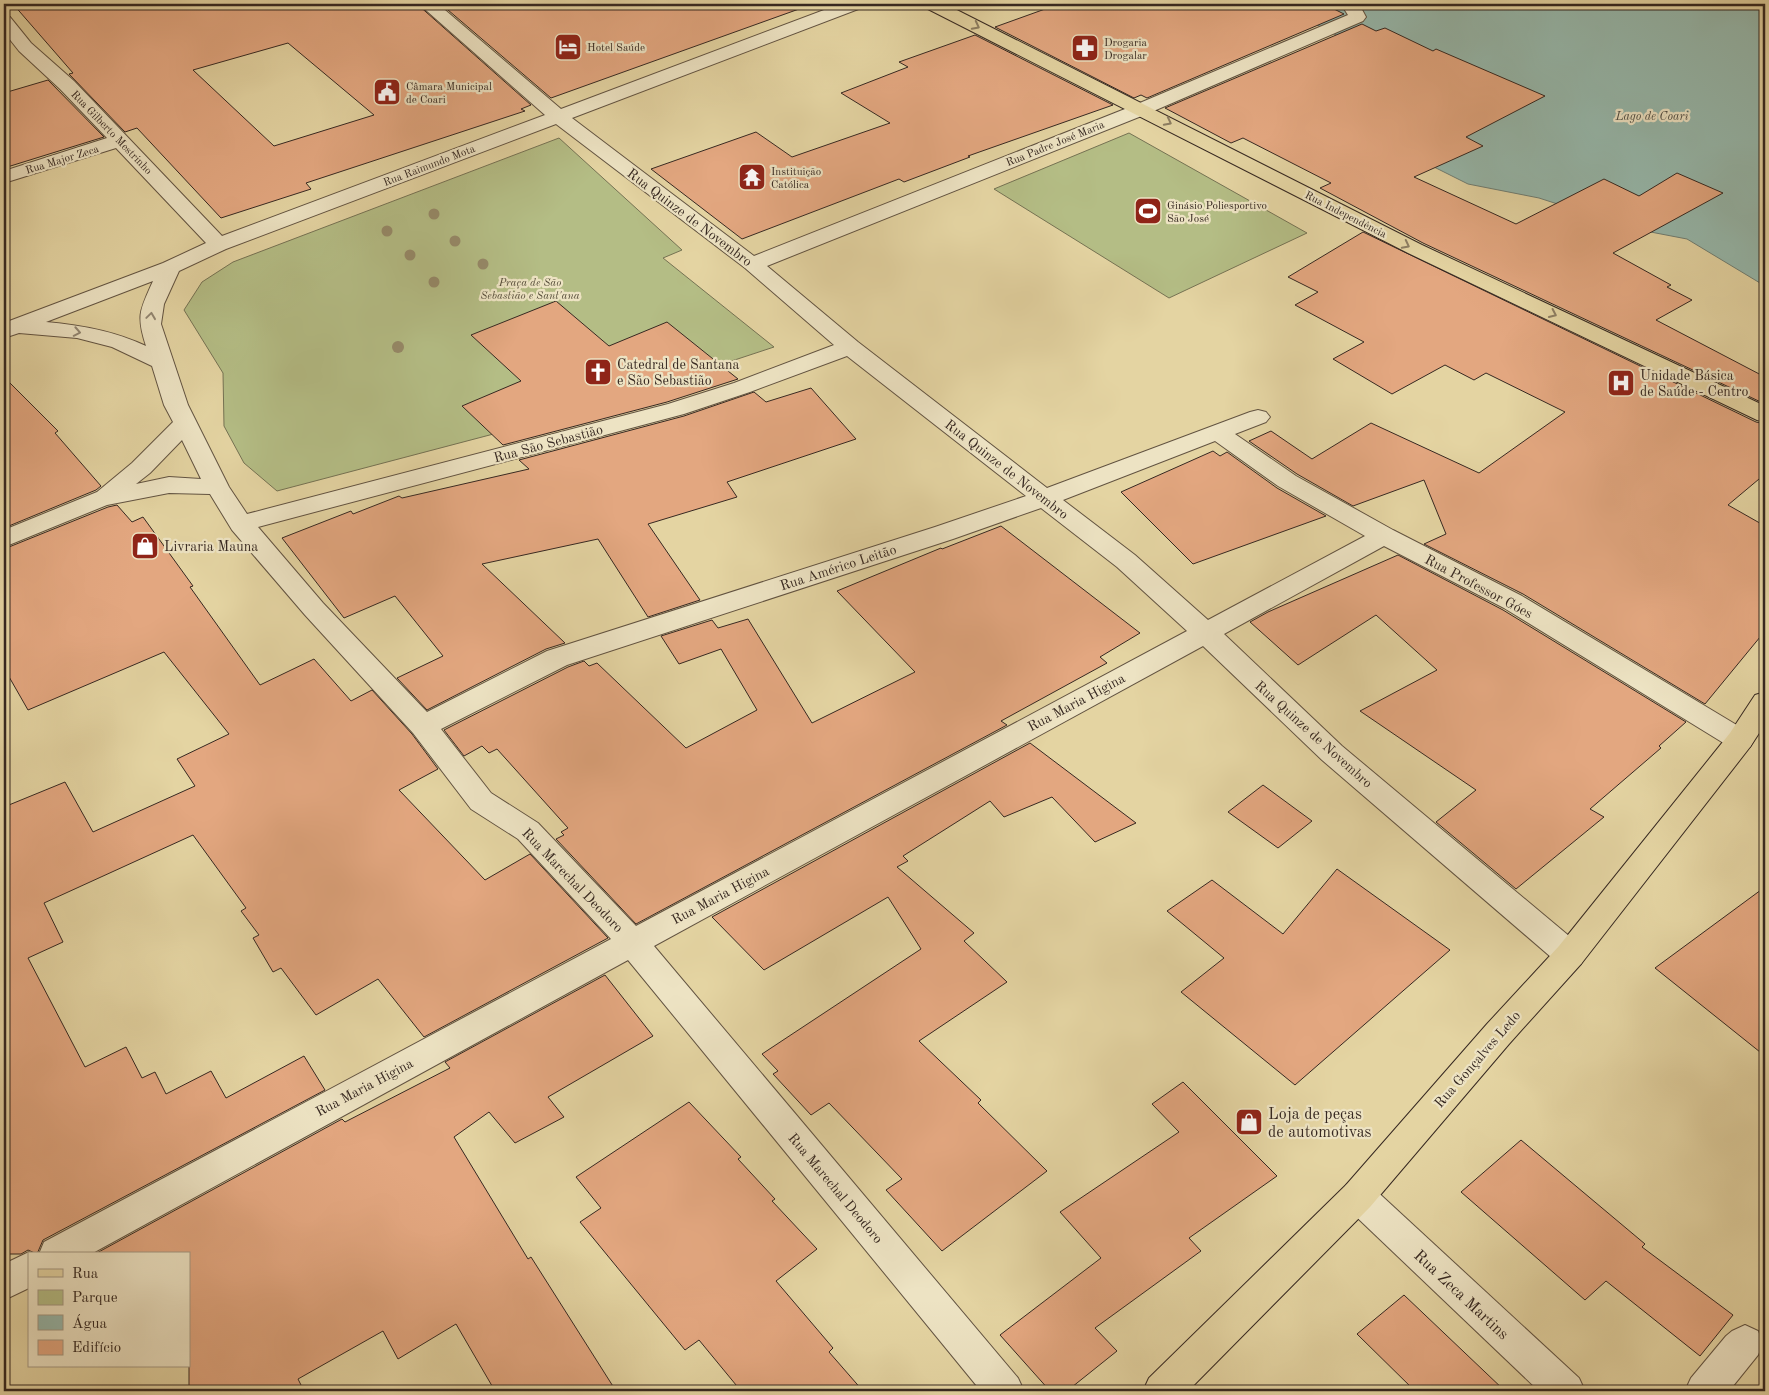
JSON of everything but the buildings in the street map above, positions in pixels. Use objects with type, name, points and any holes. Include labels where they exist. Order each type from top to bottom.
[{"type":"main road","name":"Rua Independência","points":[[932,4],[1415,249],[1765,415]]},
{"type":"main road","name":"Rua Gonçalves Ledo","points":[[1162,1391],[1358,1196],[1570,954],[1740,740],[1765,702]]},
{"type":"street","name":"Rua Quinze de Novembro","points":[[428,4],[557,115],[752,264],[850,348],[1126,561],[1205,632],[1332,753],[1570,954]]},
{"type":"street","name":"Rua Raimundo Mota","points":[[6,327],[56,312],[170,267],[219,245],[557,115],[855,4]]},
{"type":"street","name":"Rua Padre José Maria","points":[[752,264],[1142,109],[1353,10]]},
{"type":"street","name":"Rua Gilberto Mestrinho","points":[[4,21],[25,47],[67,85],[219,245]]},
{"type":"street","points":[[4,53],[25,47]]},
{"type":"street","name":"Rua Major Zeca","points":[[4,177],[120,140]]},
{"type":"street","name":"Rua Marechal Deodoro","points":[[170,267],[153,304],[150,324],[176,405],[186,422],[216,487],[241,524],[314,608],[422,726],[481,801],[528,831],[632,942],[1005,1391]]},
{"type":"street","points":[[6,327],[77,331],[120,342],[162,362]]},
{"type":"street","name":"Rua São Sebastião","points":[[241,524],[342,495],[532,448],[677,409],[850,348]]},
{"type":"street","name":"Rua Américo Leitão","points":[[422,726],[557,658],[934,536],[1044,498],[1092,478],[1258,417]]},
{"type":"street","points":[[102,499],[141,468],[186,422]]},
{"type":"street","name":"Rua Professor Góes","points":[[1217,432],[1287,481],[1384,536],[1513,602],[1740,740]]},
{"type":"street","points":[[4,538],[102,499],[169,485],[216,487]]},
{"type":"street","name":"Rua Maria Higina","points":[[61,1252],[1384,536]]},
{"type":"street","name":"Rua Zeca Martins","points":[[1358,1196],[1566,1391]]},
{"type":"street","points":[[4,1283],[28,1270]]},
{"type":"street","points":[[1704,1391],[1722,1373],[1732,1357],[1745,1343]]},
{"type":"green space","name":"Ginásio Poliesportivo São José","points":[[1129,133],[1307,233],[1169,298],[994,189]]},
{"type":"green space","name":"Praça de São Sebastião e Sant'ana","points":[[559,138],[682,250],[663,258],[774,347],[577,412],[277,491],[244,463],[224,426],[223,373],[184,310],[202,282],[233,262]]},
{"type":"water","name":"Lago de Coari","points":[[1247,4],[1765,4],[1765,286],[1687,239],[1635,229],[1539,198],[1468,184],[1354,127],[1336,35],[1293,15]]},
{"type":"place","name":"Hotel Saúde","points":[[568,47]]},
{"type":"place","name":"Drogaria Drogalar","points":[[1085,48]]},
{"type":"place","name":"Câmara Municipal de Coari","points":[[387,92]]},
{"type":"place","name":"Instituição Católica","points":[[752,177]]},
{"type":"place","name":"Ginásio Poliesportivo São José","points":[[1148,211]]},
{"type":"place","name":"Catedral de Santana e São Sebastião","points":[[598,372]]},
{"type":"place","name":"Unidade Básica de Saúde - Centro","points":[[1621,383]]},
{"type":"place","name":"Livraria Mauna","points":[[145,546]]},
{"type":"place","name":"Loja de peças de automotivas","points":[[1249,1122]]}]
